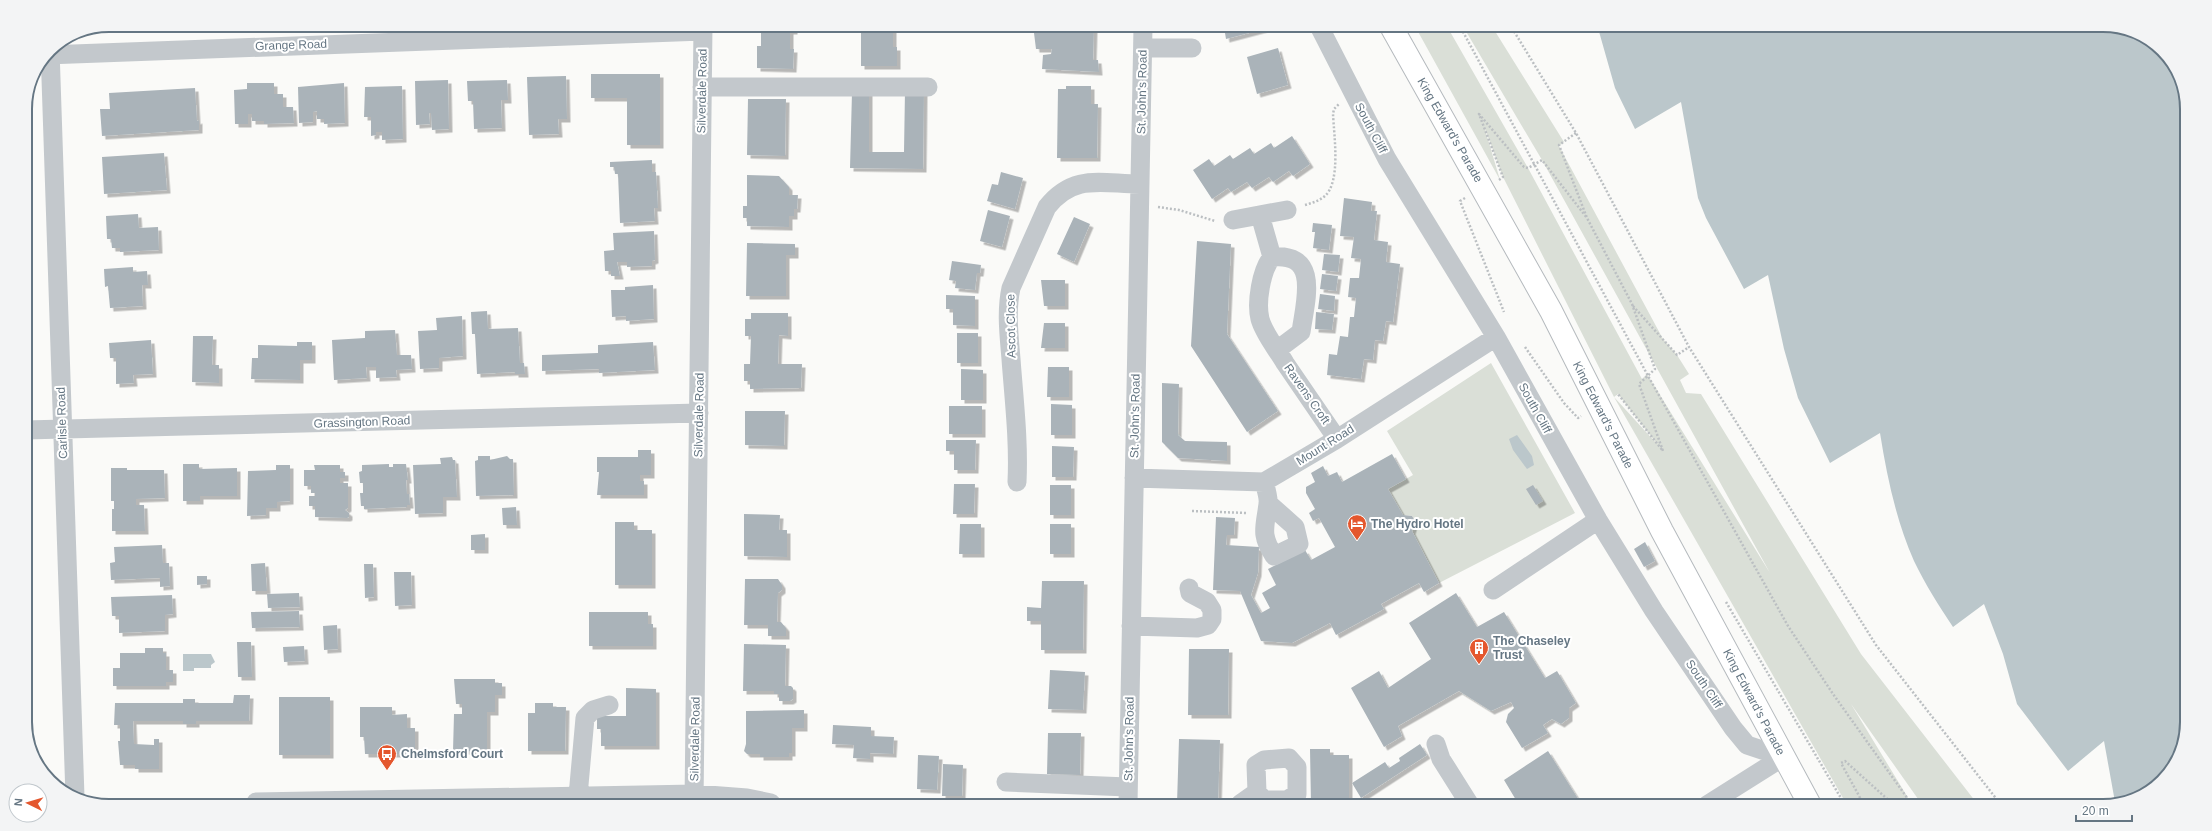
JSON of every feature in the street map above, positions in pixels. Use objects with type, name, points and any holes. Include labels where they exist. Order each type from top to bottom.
[{"type":"main road","name":"King Edward's Parade","points":[[1394,32],[1551,311],[1662,531],[1807,799]]},
{"type":"street","name":"Grange Road","points":[[56,53],[380,34],[509,32]]},
{"type":"street","name":"Silverdale Road","points":[[694,798],[703,32]]},
{"type":"street","name":"St. John's Road","points":[[1128,796],[1143,32]]},
{"type":"street","name":"South Cliff","points":[[1322,32],[1387,159],[1496,336],[1598,520],[1654,611],[1733,728],[1747,746],[1783,757]]},
{"type":"street","points":[[1143,48],[1192,48]]},
{"type":"street","name":"Carlisle Road","points":[[49,60],[75,791]]},
{"type":"street","points":[[702,87],[928,87]]},
{"type":"street","name":"Ascot Close","points":[[1017,482],[1018,454],[1008,301],[1011,288],[1047,207],[1056,196],[1069,187],[1083,182],[1140,184]]},
{"type":"street","points":[[1233,220],[1287,210]]},
{"type":"street","points":[[1260,215],[1272,257],[1280,256],[1296,261],[1303,267],[1307,274],[1301,332],[1277,350]]},
{"type":"street","name":"Ravens Croft","points":[[1272,257],[1267,263],[1262,276],[1259,312],[1261,321],[1277,350],[1337,439]]},
{"type":"street","name":"Mount Road","points":[[1264,482],[1337,439],[1496,336]]},
{"type":"street","name":"Grassington Road","points":[[32,430],[699,413]]},
{"type":"street","points":[[1134,478],[1264,482],[1267,508]]},
{"type":"street","points":[[1493,590],[1598,520]]},
{"type":"street","points":[[1131,626],[1197,628],[1208,625],[1212,619],[1212,610],[1206,602],[1190,593],[1189,588]]},
{"type":"street","points":[[578,796],[585,718],[593,710],[609,705]]},
{"type":"street","points":[[1436,744],[1441,759],[1466,799]]},
{"type":"street","points":[[1716,799],[1783,757]]},
{"type":"street","points":[[1006,782],[1128,796]]},
{"type":"street","points":[[1247,799],[1257,792]]},
{"type":"street","points":[[417,799],[578,796],[752,799]]},
{"type":"path","points":[[1463,32],[1535,163],[1647,374],[1788,626],[1833,694],[1908,799]]},
{"type":"path","points":[[1514,32],[1576,133],[1689,347],[1876,645],[1997,799]]},
{"type":"path","points":[[1287,210],[1317,202],[1329,192],[1334,179],[1334,109],[1354,95]]},
{"type":"path","points":[[1507,317],[1460,201],[1482,187],[1503,177],[1479,114],[1524,167],[1528,168],[1542,160],[1587,218]]},
{"type":"path","points":[[1523,344],[1564,403],[1578,418],[1599,407],[1618,394],[1663,451],[1639,384],[1647,374],[1655,369],[1632,304],[1587,218],[1559,145],[1576,133]]},
{"type":"path","points":[[1140,207],[1170,208],[1205,219],[1233,220]]},
{"type":"path","points":[[1632,304],[1677,355],[1689,347]]},
{"type":"path","points":[[1192,511],[1267,508]]},
{"type":"path","points":[[1860,799],[1841,763],[1845,761],[1887,799]]},
{"type":"shaded area","points":[[1418,32],[1450,32],[1528,168],[1642,379],[1647,374],[1770,573],[1542,160],[1466,32],[1495,32],[1564,142],[1559,146],[1663,339],[1677,355],[1689,374],[1680,380],[1686,393],[1701,394],[1861,654],[1974,799],[1918,799],[1851,704],[1909,799],[1844,799],[1614,397],[1503,177],[1484,126],[1500,180]],"holes":[[[1618,394],[1657,444],[1614,397]]]},
{"type":"shaded area","points":[[1599,32],[2103,32],[2118,33],[2137,40],[2154,51],[2161,58],[2170,70],[2174,79],[2179,94],[2180,104],[2180,722],[2179,737],[2170,761],[2154,780],[2137,791],[2128,795],[2114,798],[2104,741],[2068,771],[2017,704],[2003,654],[1984,604],[1953,627],[1923,578],[1908,546],[1893,498],[1880,433],[1830,463],[1798,398],[1784,349],[1768,275],[1744,289],[1706,218],[1698,198],[1681,102],[1635,129],[1615,88]]},
{"type":"shaded area","points":[[1491,363],[1575,513],[1439,583],[1412,531],[1415,521],[1412,516],[1403,515],[1388,489],[1413,475],[1387,431]]},
{"type":"shaded area","points":[[1517,435],[1532,456],[1534,465],[1527,469],[1513,450],[1509,439]]},
{"type":"shaded area","points":[[183,654],[211,654],[215,662],[211,665],[211,668],[194,668],[194,671],[183,671]]},
{"type":"building","points":[[761,32],[790,32],[790,49],[794,49],[793,69],[757,68],[757,46],[761,46]]},
{"type":"building","points":[[861,32],[893,32],[893,47],[897,47],[897,66],[861,66]]},
{"type":"building","points":[[1094,32],[1093,60],[1098,60],[1099,72],[1042,69],[1043,55],[1051,54],[1052,49],[1036,49],[1034,33]]},
{"type":"building","points":[[1225,32],[1253,32],[1226,39]]},
{"type":"building","points":[[1278,48],[1288,85],[1257,94],[1247,57]]},
{"type":"building","points":[[591,74],[660,74],[660,145],[627,145],[627,98],[591,98]]},
{"type":"building","points":[[566,76],[567,119],[558,119],[559,134],[529,135],[527,77]]},
{"type":"building","points":[[448,80],[449,129],[432,130],[431,113],[429,113],[430,124],[416,125],[415,81]]},
{"type":"building","points":[[507,80],[508,100],[501,100],[502,128],[474,129],[473,101],[468,101],[467,81]]},
{"type":"building","points":[[247,83],[274,83],[274,94],[283,94],[283,107],[293,107],[294,123],[264,124],[264,121],[252,121],[252,114],[248,114],[248,124],[235,124],[234,90],[247,89]]},
{"type":"building","points":[[344,83],[345,123],[324,124],[324,119],[317,119],[317,111],[313,112],[313,122],[299,123],[298,87]]},
{"type":"building","points":[[402,86],[403,139],[382,140],[382,132],[376,132],[376,135],[371,136],[371,117],[364,117],[365,87]]},
{"type":"building","points":[[1066,86],[1091,86],[1091,104],[1098,104],[1097,158],[1057,158],[1058,89],[1066,89]]},
{"type":"building","points":[[195,88],[199,130],[102,136],[100,109],[110,109],[109,93]]},
{"type":"building","points":[[905,90],[924,91],[923,169],[850,168],[852,92],[869,92],[869,152],[904,152]]},
{"type":"building","points":[[748,99],[786,99],[785,156],[747,155]]},
{"type":"building","points":[[1292,136],[1310,164],[1293,176],[1289,171],[1273,182],[1269,177],[1252,188],[1247,182],[1231,192],[1228,188],[1212,199],[1193,170],[1209,159],[1214,166],[1230,155],[1233,159],[1250,148],[1254,154],[1271,143],[1274,148]]},
{"type":"building","points":[[164,153],[167,190],[104,194],[102,157]]},
{"type":"building","points":[[652,160],[652,172],[656,172],[658,208],[654,208],[655,221],[620,223],[618,174],[615,174],[614,167],[610,167],[610,162]]},
{"type":"building","points":[[1001,172],[1023,178],[1015,209],[987,201],[992,184],[998,185]]},
{"type":"building","points":[[747,175],[779,176],[789,187],[789,195],[798,195],[797,209],[794,209],[794,216],[789,216],[789,227],[747,226],[747,218],[743,218],[743,206],[747,206]]},
{"type":"building","points":[[1344,198],[1372,202],[1371,211],[1377,211],[1374,240],[1388,242],[1386,262],[1400,264],[1393,322],[1386,321],[1383,341],[1375,340],[1373,360],[1364,359],[1361,379],[1327,375],[1329,354],[1337,355],[1340,336],[1348,337],[1350,317],[1354,317],[1356,298],[1348,297],[1350,278],[1359,278],[1361,259],[1351,258],[1354,237],[1340,236]]},
{"type":"building","points":[[988,210],[1010,216],[1002,247],[980,241]]},
{"type":"building","points":[[138,214],[139,228],[158,227],[159,250],[120,252],[120,248],[112,248],[111,239],[107,239],[106,216]]},
{"type":"building","points":[[1074,217],[1090,224],[1074,262],[1057,254]]},
{"type":"building","points":[[1313,223],[1332,225],[1329,250],[1313,248],[1315,232],[1312,232]]},
{"type":"building","points":[[654,231],[655,260],[652,261],[652,266],[627,267],[627,262],[617,262],[620,276],[611,276],[611,271],[605,271],[604,251],[614,250],[613,233]]},
{"type":"building","points":[[1197,241],[1231,244],[1227,334],[1278,411],[1247,432],[1191,346]]},
{"type":"building","points":[[747,243],[795,244],[795,255],[786,255],[786,296],[746,296]]},
{"type":"building","points":[[1324,254],[1340,255],[1338,272],[1322,270]]},
{"type":"building","points":[[952,261],[981,265],[980,273],[977,273],[975,290],[955,288],[956,281],[949,280]]},
{"type":"building","points":[[133,267],[133,272],[147,271],[148,285],[142,285],[143,306],[110,308],[108,286],[105,287],[104,269]]},
{"type":"building","points":[[1322,274],[1338,276],[1336,291],[1320,289]]},
{"type":"building","points":[[1041,280],[1065,280],[1065,306],[1044,306]]},
{"type":"building","points":[[653,285],[654,319],[626,321],[626,316],[612,317],[611,290],[625,290],[625,287]]},
{"type":"building","points":[[1320,294],[1335,296],[1334,311],[1318,309]]},
{"type":"building","points":[[946,295],[975,296],[975,326],[953,325],[953,309],[946,309]]},
{"type":"building","points":[[487,311],[488,329],[518,328],[520,363],[524,363],[525,374],[515,374],[515,372],[477,374],[475,334],[472,334],[471,312]]},
{"type":"building","points":[[1316,312],[1334,314],[1332,330],[1315,329]]},
{"type":"building","points":[[751,313],[788,313],[788,336],[779,335],[778,364],[802,364],[801,388],[750,389],[750,381],[744,381],[744,364],[750,364],[751,336],[745,336],[745,319],[751,319]]},
{"type":"building","points":[[462,316],[463,356],[439,358],[439,368],[420,369],[418,331],[437,330],[436,318]]},
{"type":"building","points":[[1044,323],[1065,323],[1065,348],[1041,348]]},
{"type":"building","points":[[395,330],[397,355],[411,355],[412,369],[396,370],[397,377],[376,378],[376,367],[366,367],[367,378],[334,380],[332,340],[365,338],[365,331]]},
{"type":"building","points":[[957,333],[978,333],[978,363],[957,363]]},
{"type":"building","points":[[193,336],[213,336],[212,365],[219,365],[219,383],[192,382]]},
{"type":"building","points":[[151,340],[153,374],[133,375],[134,383],[116,384],[116,358],[110,358],[109,343]]},
{"type":"building","points":[[297,342],[312,342],[312,360],[300,360],[300,380],[251,379],[252,358],[258,358],[258,345],[297,346]]},
{"type":"building","points":[[653,342],[655,370],[599,373],[599,369],[542,371],[542,355],[598,353],[598,345]]},
{"type":"building","points":[[1048,367],[1069,367],[1069,397],[1047,397]]},
{"type":"building","points":[[961,369],[983,370],[983,400],[961,400]]},
{"type":"building","points":[[1162,383],[1179,384],[1178,435],[1185,441],[1227,442],[1227,461],[1178,458],[1162,442]]},
{"type":"building","points":[[1051,404],[1072,405],[1072,435],[1051,435]]},
{"type":"building","points":[[949,406],[982,406],[982,434],[949,434]]},
{"type":"building","points":[[745,411],[785,411],[784,446],[745,445]]},
{"type":"building","points":[[946,440],[976,440],[975,470],[954,470],[954,451],[946,451]]},
{"type":"building","points":[[1052,446],[1074,447],[1073,477],[1052,477]]},
{"type":"building","points":[[638,450],[651,450],[651,475],[640,475],[640,481],[644,481],[644,495],[597,495],[599,472],[597,472],[597,457],[638,457]]},
{"type":"building","points":[[1392,454],[1406,479],[1388,489],[1403,515],[1412,516],[1415,521],[1412,531],[1439,583],[1424,592],[1419,583],[1381,604],[1384,609],[1336,635],[1330,623],[1292,643],[1261,641],[1240,591],[1213,590],[1216,517],[1235,518],[1234,535],[1227,535],[1226,545],[1259,547],[1258,573],[1251,595],[1261,613],[1270,608],[1262,593],[1276,585],[1268,569],[1305,550],[1311,560],[1335,547],[1319,518],[1313,521],[1309,513],[1315,509],[1306,493],[1306,487],[1315,482],[1311,473],[1323,466],[1328,476],[1337,472],[1342,482]]},
{"type":"building","points":[[478,456],[490,456],[490,460],[507,456],[510,459],[513,459],[514,495],[476,496],[475,461],[478,460]]},
{"type":"building","points":[[452,457],[453,460],[455,460],[457,497],[443,497],[443,513],[415,514],[413,465],[441,464],[440,458]]},
{"type":"building","points":[[183,464],[199,464],[199,469],[237,468],[237,496],[200,496],[200,501],[183,501]]},
{"type":"building","points":[[389,464],[389,467],[393,467],[393,464],[406,464],[408,480],[406,480],[407,494],[409,494],[410,505],[407,505],[407,507],[364,509],[364,506],[361,506],[360,493],[363,493],[363,483],[360,483],[359,472],[362,471],[362,465]]},
{"type":"building","points":[[276,465],[290,465],[290,501],[277,502],[277,508],[266,508],[266,515],[247,516],[248,471],[276,470]]},
{"type":"building","points":[[314,465],[340,465],[340,472],[345,472],[345,478],[340,478],[340,483],[348,483],[348,508],[345,510],[349,513],[349,517],[315,517],[315,506],[309,506],[309,496],[315,496],[315,493],[311,493],[311,486],[304,486],[304,470],[315,470]]},
{"type":"building","points":[[111,468],[127,468],[127,470],[164,470],[165,498],[136,499],[136,505],[144,505],[145,531],[112,531],[112,509],[114,509],[114,501],[111,501]]},
{"type":"building","points":[[954,484],[975,484],[974,514],[953,514]]},
{"type":"building","points":[[1050,485],[1071,485],[1071,515],[1050,515]]},
{"type":"building","points":[[1533,485],[1543,501],[1536,505],[1526,489]]},
{"type":"building","points":[[516,507],[517,525],[503,525],[502,508]]},
{"type":"building","points":[[744,514],[780,515],[779,530],[787,530],[787,557],[744,556]]},
{"type":"building","points":[[615,522],[634,522],[634,530],[652,530],[652,585],[615,585]]},
{"type":"building","points":[[960,524],[981,524],[981,554],[959,554]]},
{"type":"building","points":[[1050,524],[1071,524],[1071,554],[1050,554]]},
{"type":"building","points":[[485,534],[485,550],[471,550],[471,535]]},
{"type":"building","points":[[1645,542],[1655,561],[1644,567],[1634,549]]},
{"type":"building","points":[[162,545],[163,563],[169,563],[170,586],[160,587],[160,578],[111,580],[110,563],[115,562],[114,547]]},
{"type":"building","points":[[265,563],[267,591],[252,591],[251,564]]},
{"type":"building","points":[[364,564],[373,564],[374,597],[365,598]]},
{"type":"building","points":[[394,572],[411,572],[412,605],[395,606]]},
{"type":"building","points":[[197,576],[207,576],[207,584],[197,585]]},
{"type":"building","points":[[745,579],[778,579],[782,585],[782,590],[778,593],[777,622],[781,622],[786,628],[786,636],[768,636],[768,625],[744,625]]},
{"type":"building","points":[[1042,581],[1084,581],[1083,650],[1041,650],[1041,621],[1027,621],[1027,607],[1041,608]]},
{"type":"building","points":[[299,593],[300,607],[268,608],[267,594]]},
{"type":"building","name":"The Chaseley Trust","points":[[1456,593],[1477,627],[1504,612],[1545,678],[1557,671],[1576,703],[1569,708],[1569,718],[1561,724],[1552,719],[1543,725],[1548,733],[1522,748],[1506,722],[1508,714],[1514,708],[1511,702],[1491,711],[1459,691],[1398,726],[1402,736],[1384,747],[1351,688],[1379,671],[1388,688],[1431,659],[1409,623]]},
{"type":"building","points":[[172,595],[173,614],[165,615],[165,631],[119,633],[119,616],[112,616],[111,597]]},
{"type":"building","points":[[299,611],[300,627],[252,628],[251,612]]},
{"type":"building","points":[[589,612],[648,612],[648,624],[653,624],[653,646],[589,646]]},
{"type":"building","points":[[337,625],[338,649],[324,650],[323,626]]},
{"type":"building","points":[[237,642],[251,642],[252,677],[238,677]]},
{"type":"building","points":[[744,644],[786,645],[785,686],[791,686],[793,688],[793,699],[790,701],[779,701],[779,694],[774,694],[774,691],[743,691]]},
{"type":"building","points":[[304,646],[305,661],[284,662],[283,647]]},
{"type":"building","points":[[145,648],[163,648],[163,653],[166,653],[166,670],[173,670],[173,682],[166,682],[166,686],[113,686],[113,668],[120,668],[120,653],[145,653]]},
{"type":"building","points":[[1189,649],[1229,649],[1228,715],[1188,715]]},
{"type":"building","points":[[1050,670],[1085,672],[1083,710],[1048,709]]},
{"type":"building","points":[[454,679],[495,679],[495,683],[502,683],[502,695],[495,695],[495,712],[487,712],[487,751],[453,751],[454,714],[462,714],[462,704],[456,704]]},
{"type":"building","points":[[626,688],[656,689],[656,746],[601,746],[601,729],[597,729],[597,716],[626,716]]},
{"type":"building","points":[[234,695],[250,695],[249,721],[196,721],[196,724],[183,724],[183,721],[133,721],[134,744],[154,745],[154,739],[159,739],[159,769],[135,769],[135,765],[120,765],[118,741],[120,741],[120,725],[114,725],[115,703],[183,703],[183,699],[195,699],[195,703],[233,703]]},
{"type":"building","points":[[279,697],[330,697],[330,755],[279,755]]},
{"type":"building","points":[[535,703],[553,703],[553,707],[566,707],[565,751],[528,751],[528,713],[535,713]]},
{"type":"building","points":[[360,707],[392,707],[392,715],[407,714],[407,728],[415,728],[415,754],[365,754],[364,737],[360,737]]},
{"type":"building","points":[[804,710],[804,728],[792,728],[792,753],[789,753],[789,757],[760,757],[760,754],[747,754],[744,751],[746,744],[746,711]]},
{"type":"building","points":[[833,725],[871,727],[871,736],[894,737],[893,754],[870,753],[870,759],[853,758],[854,745],[832,744]]},
{"type":"building","points":[[1048,733],[1081,733],[1080,775],[1047,774]]},
{"type":"building","points":[[1179,739],[1220,740],[1218,799],[1177,799]]},
{"type":"building","points":[[1420,744],[1427,755],[1361,798],[1352,783],[1385,762],[1389,768],[1400,761],[1399,758]]},
{"type":"building","points":[[1310,749],[1330,749],[1330,755],[1349,755],[1349,798],[1311,799]]},
{"type":"building","points":[[1548,751],[1578,799],[1515,799],[1504,780]]},
{"type":"building","points":[[918,755],[939,756],[937,790],[917,789]]},
{"type":"building","points":[[943,764],[963,765],[962,796],[942,796]]},
{"type":"place","name":"The Hydro Hotel","points":[[1357,541]]},
{"type":"place","name":"The Chaseley Trust","points":[[1479,665]]},
{"type":"place","name":"Chelmsford Court","points":[[387,771]]}]
